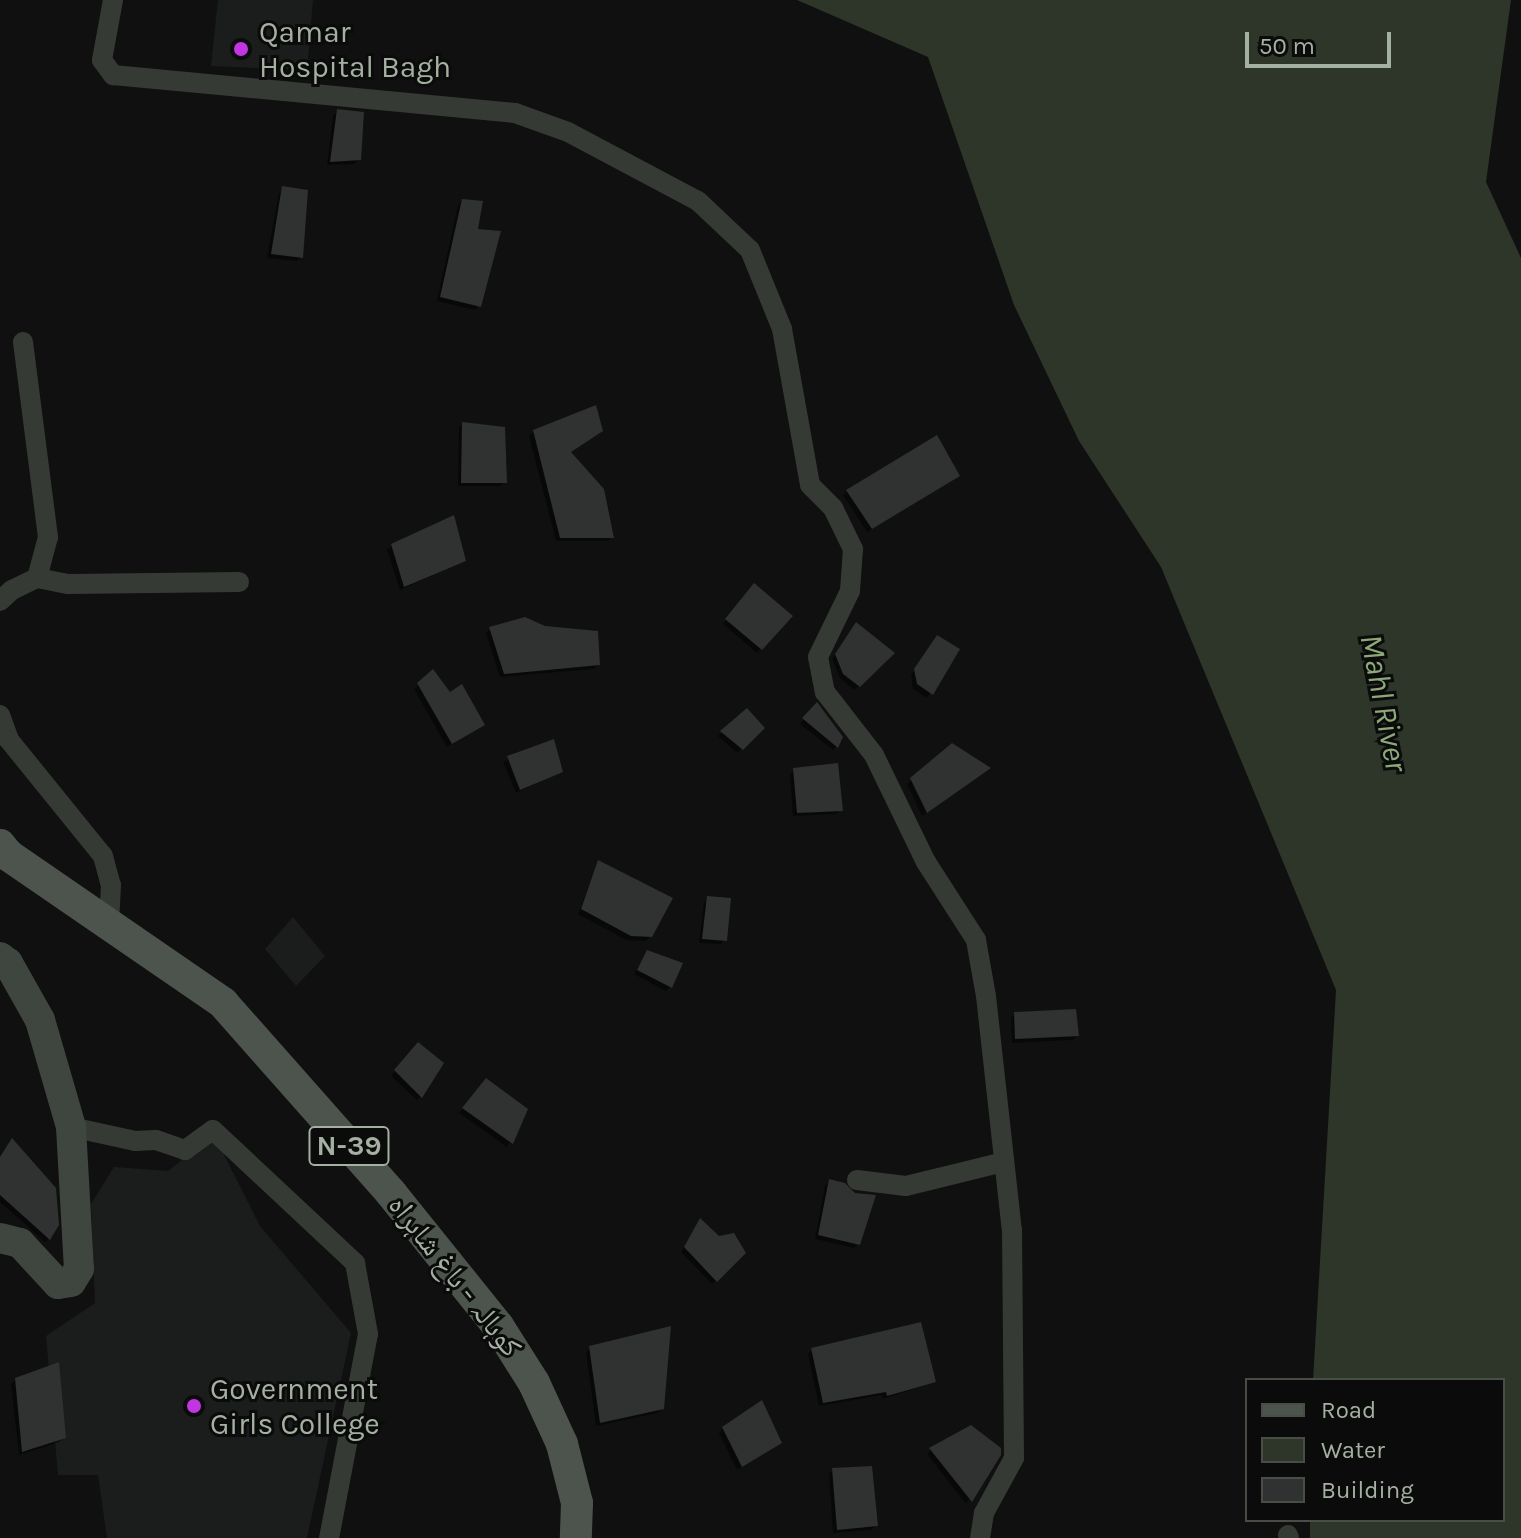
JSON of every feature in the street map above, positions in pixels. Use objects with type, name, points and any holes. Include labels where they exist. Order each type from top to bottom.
[{"type":"main road","name":"کوہالہ - باغ شاہراہ","points":[[0,845],[8,855],[223,1003],[391,1193],[498,1326],[534,1383],[562,1444],[577,1503],[576,1538]]},
{"type":"main road","points":[[0,957],[8,963],[40,1020],[71,1127],[79,1269],[71,1282],[58,1284],[20,1243],[0,1238]]},
{"type":"street","points":[[113,0],[102,60],[113,75],[515,113],[568,132],[698,201],[750,250],[782,329],[810,485],[833,508],[853,549],[850,591],[818,657],[825,692],[874,755],[926,862],[976,940],[1012,1230],[1014,1458],[984,1513],[980,1538]]},
{"type":"street","points":[[23,342],[48,537],[37,578]]},
{"type":"street","points":[[0,601],[12,590],[37,578],[68,584],[239,582]]},
{"type":"street","points":[[0,715],[9,740],[103,856],[111,885],[109,924]]},
{"type":"street","points":[[71,1127],[135,1141],[156,1140],[185,1150],[213,1130],[355,1263],[368,1334],[329,1538]]},
{"type":"street","points":[[857,1180],[906,1186],[1004,1162]]},
{"type":"shaded area","points":[[218,0],[313,0],[307,70],[211,66]]},
{"type":"shaded area","points":[[293,917],[325,956],[296,986],[265,949]]},
{"type":"shaded area","name":"Government Girls College","points":[[214,1135],[260,1226],[351,1333],[307,1538],[107,1538],[98,1475],[58,1475],[46,1336],[95,1303],[91,1204],[114,1167],[168,1171]]},
{"type":"water","name":"Mahl River","points":[[797,0],[1511,0],[1486,182],[1521,258],[1521,1538],[1310,1538],[1310,1522],[1505,1522],[1505,1378],[1313,1378],[1336,990],[1161,567],[1079,441],[1014,305],[928,57]]},
{"type":"building","points":[[337,109],[364,112],[361,160],[330,162]]},
{"type":"building","points":[[282,186],[308,190],[303,258],[271,254]]},
{"type":"building","points":[[462,199],[483,201],[478,229],[501,231],[481,307],[440,297]]},
{"type":"building","points":[[596,405],[603,431],[571,452],[604,489],[614,538],[560,538],[533,430]]},
{"type":"building","points":[[462,422],[505,427],[507,483],[461,483]]},
{"type":"building","points":[[937,435],[960,476],[872,529],[846,490]]},
{"type":"building","points":[[454,515],[466,561],[404,587],[391,544]]},
{"type":"building","points":[[754,583],[793,616],[762,650],[725,619]]},
{"type":"building","points":[[525,617],[545,626],[598,631],[600,665],[504,674],[489,627]]},
{"type":"building","points":[[856,622],[895,653],[860,687],[843,674],[835,654]]},
{"type":"building","points":[[937,635],[960,649],[933,695],[917,684],[914,669]]},
{"type":"building","points":[[433,669],[450,692],[462,684],[485,725],[452,744],[417,683]]},
{"type":"building","points":[[817,702],[843,737],[838,748],[802,718]]},
{"type":"building","points":[[747,708],[765,728],[743,750],[720,731]]},
{"type":"building","points":[[554,739],[563,772],[520,790],[507,756]]},
{"type":"building","points":[[952,743],[991,768],[927,813],[910,778]]},
{"type":"building","points":[[838,763],[843,811],[797,813],[793,768]]},
{"type":"building","points":[[598,860],[673,898],[652,937],[631,936],[581,909]]},
{"type":"building","points":[[707,896],[731,898],[727,941],[702,939]]},
{"type":"building","points":[[647,950],[683,963],[672,988],[637,970]]},
{"type":"building","points":[[1076,1009],[1079,1036],[1015,1039],[1014,1012]]},
{"type":"building","points":[[418,1042],[444,1063],[422,1098],[394,1070]]},
{"type":"building","points":[[486,1078],[528,1109],[513,1144],[462,1108]]},
{"type":"building","points":[[12,1138],[56,1188],[59,1225],[50,1240],[0,1195],[0,1157]]},
{"type":"building","points":[[829,1179],[845,1183],[855,1193],[876,1195],[860,1245],[818,1235]]},
{"type":"building","points":[[700,1218],[719,1236],[734,1233],[746,1253],[717,1282],[684,1247]]},
{"type":"building","points":[[921,1322],[936,1382],[887,1396],[886,1392],[823,1403],[811,1348]]},
{"type":"building","points":[[671,1326],[664,1409],[600,1423],[589,1346]]},
{"type":"building","points":[[59,1362],[66,1438],[22,1452],[15,1378]]},
{"type":"building","points":[[762,1400],[782,1443],[742,1467],[722,1427]]},
{"type":"building","points":[[971,1425],[1001,1448],[1001,1455],[972,1502],[929,1448]]},
{"type":"building","points":[[872,1466],[878,1526],[837,1530],[832,1468]]},
{"type":"place","name":"Qamar Hospital Bagh","points":[[241,49]]},
{"type":"place","name":"Government Girls College","points":[[194,1406]]}]
